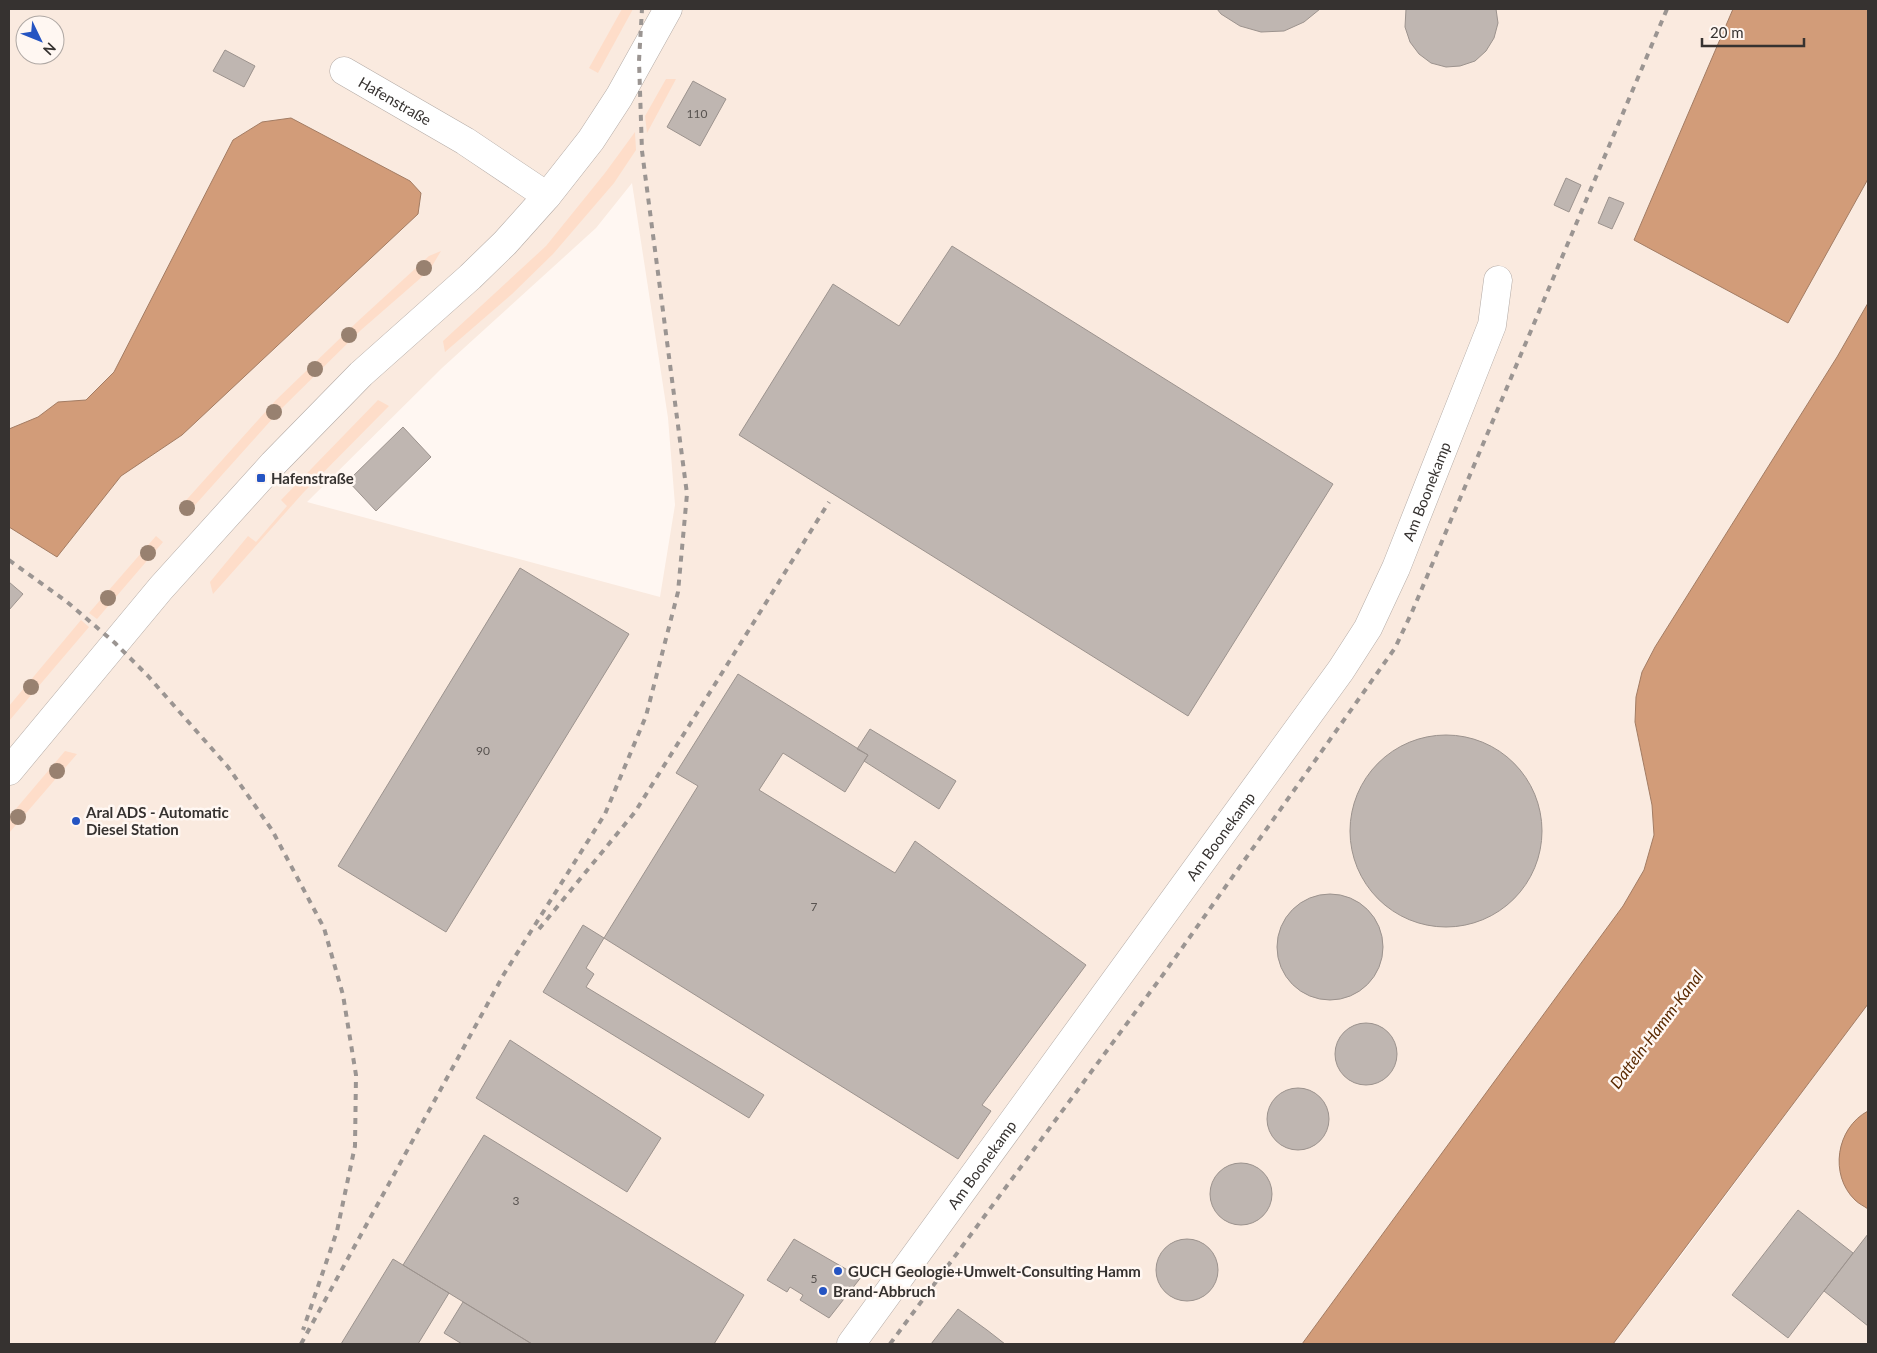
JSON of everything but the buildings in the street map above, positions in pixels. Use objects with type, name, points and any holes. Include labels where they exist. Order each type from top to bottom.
[{"type":"street","points":[[9,771],[167,582],[261,478],[361,374],[470,277],[505,243],[546,196],[591,140],[619,97],[668,9]]},
{"type":"street","name":"Hafenstraße","points":[[344,71],[465,141],[546,196]]},
{"type":"street","name":"Am Boonekamp","points":[[851,1344],[1341,670],[1368,628],[1396,568],[1492,325],[1498,280]]},
{"type":"shaded area","points":[[9,9],[1733,9],[1634,240],[1788,323],[1868,179],[1868,303],[1837,357],[1655,647],[1642,672],[1635,722],[1652,805],[1654,835],[1644,870],[1623,906],[1302,1344],[9,1344]],"holes":[[[632,183],[668,418],[675,505],[660,597],[307,502],[442,368],[596,228]]]},
{"type":"shaded area","points":[[622,9],[633,9],[598,73],[589,68]]},
{"type":"shaded area","points":[[666,79],[676,79],[647,133],[645,116]]},
{"type":"shaded area","points":[[635,132],[636,150],[614,183],[553,254],[512,294],[445,352],[443,341],[546,246],[605,173]]},
{"type":"shaded area","points":[[441,251],[423,276],[361,330],[282,408],[187,514],[180,507],[276,400],[429,256]]},
{"type":"shaded area","points":[[378,400],[389,406],[303,493],[213,594],[210,582],[248,536],[256,542],[287,506],[281,500]]},
{"type":"shaded area","points":[[156,536],[163,542],[97,619],[89,613]]},
{"type":"shaded area","points":[[81,620],[89,627],[9,721],[9,706]]},
{"type":"shaded area","points":[[65,751],[77,754],[9,833],[9,817]]},
{"type":"shaded area","points":[[1868,1004],[1868,1344],[1613,1344],[1680,1257]]},
{"type":"water","points":[[1733,9],[1868,9],[1868,179],[1788,323],[1634,240]]},
{"type":"water","points":[[291,118],[410,181],[421,193],[418,214],[182,435],[121,476],[57,557],[9,527],[9,429],[38,417],[58,402],[86,400],[114,372],[233,140],[262,122]]},
{"type":"water","name":"Datteln-Hamm-Kanal","points":[[1868,303],[1868,1004],[1613,1344],[1302,1344],[1623,906],[1644,870],[1654,835],[1652,805],[1635,722],[1636,697],[1642,672],[1655,647],[1837,357]]},
{"type":"water","points":[[1868,1111],[1868,1209],[1847,1190],[1839,1165],[1843,1140],[1857,1119]]},
{"type":"railway","points":[[301,1344],[504,974],[605,814],[646,716],[678,592],[687,494],[642,151],[639,61],[642,9]]},
{"type":"railway","points":[[890,1344],[1165,972],[1395,648],[1412,612],[1667,9]]},
{"type":"railway","points":[[539,929],[635,812],[829,502]]},
{"type":"railway","points":[[9,560],[66,601],[115,643],[148,676],[228,767],[272,830],[324,928],[343,995],[356,1075],[355,1146],[337,1231],[303,1330]]},
{"type":"place","name":"Hafenstraße","points":[[261,478]]},
{"type":"place","name":"Aral ADS - Automatic Diesel Station","points":[[76,821]]},
{"type":"place","name":"GUCH Geologie+Umwelt-Consulting Hamm","points":[[838,1271]]},
{"type":"place","name":"Brand-Abbruch","points":[[823,1291]]}]
